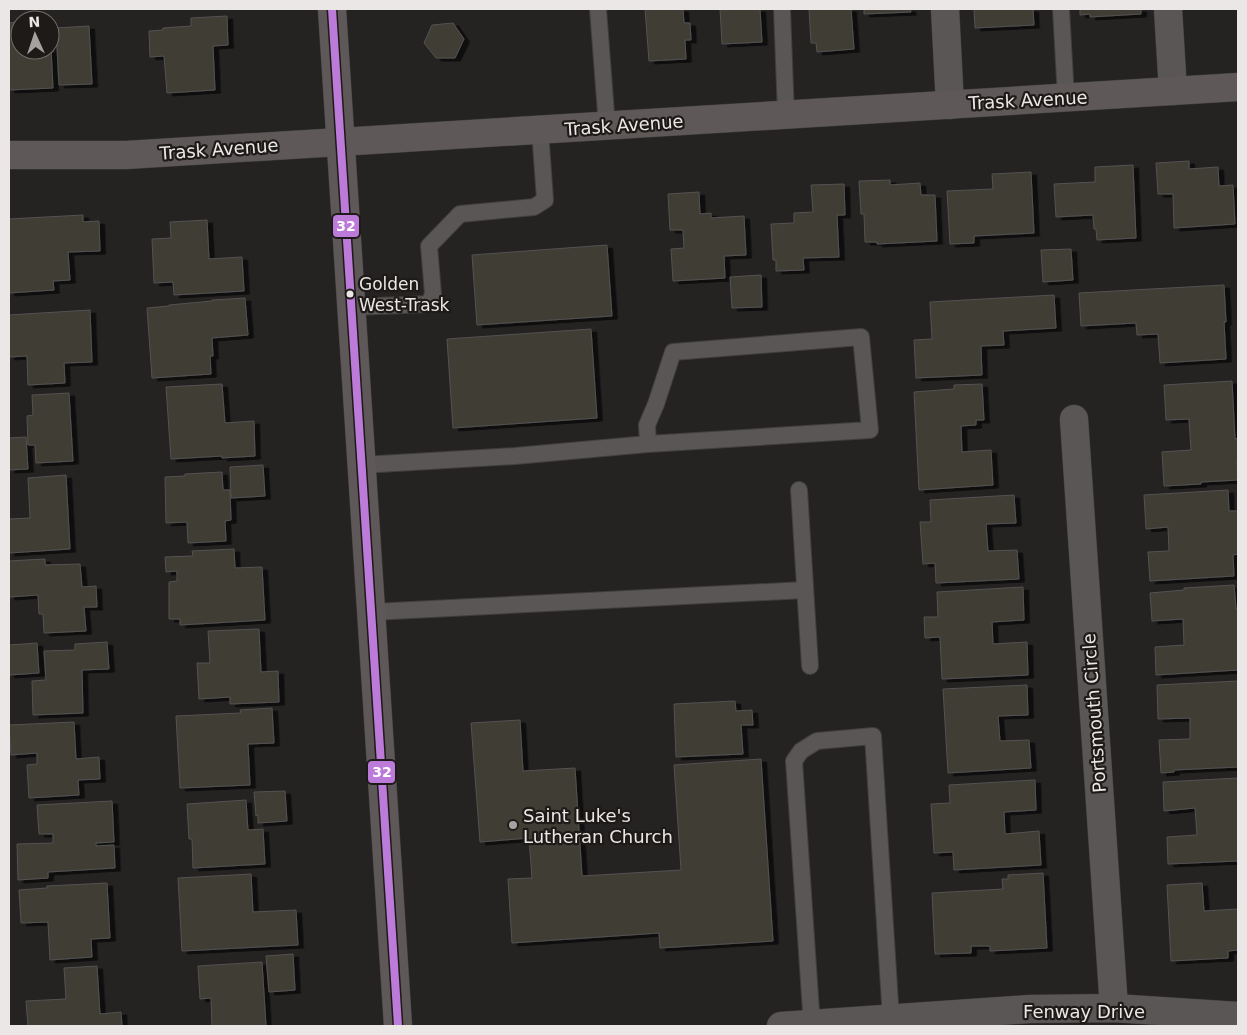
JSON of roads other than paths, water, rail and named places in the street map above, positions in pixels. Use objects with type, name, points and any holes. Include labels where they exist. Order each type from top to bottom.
[{"type":"street","points":[[332,9],[398,1026]]},
{"type":"street","points":[[945,9],[950,105]]},
{"type":"street","points":[[1168,9],[1173,91]]},
{"type":"street","name":"Trask Avenue","points":[[9,155],[126,155],[1238,87]]},
{"type":"street","name":"Portsmouth Circle","points":[[1074,419],[1114,1008]]},
{"type":"street","name":"Fenway Drive","points":[[781,1026],[891,1019],[1030,1018],[1114,1008],[1238,1016]]},
{"type":"lane","points":[[598,9],[607,126]]},
{"type":"lane","points":[[782,9],[786,115]]},
{"type":"lane","points":[[1061,9],[1066,98]]},
{"type":"lane","points":[[352,308],[429,304],[433,294],[429,246],[460,214],[534,207],[545,200],[540,130]]},
{"type":"lane","points":[[362,465],[515,456],[648,444],[870,430],[861,337],[673,352],[647,425],[648,444]]},
{"type":"lane","points":[[798,490],[810,666]]},
{"type":"lane","points":[[372,612],[805,590]]},
{"type":"lane","points":[[812,1025],[794,761],[801,751],[817,741],[873,736],[891,1019]]},
{"type":"place","name":"Golden West-Trask","points":[[350,294]]},
{"type":"place","name":"Saint Luke's Lutheran Church","points":[[513,825]]}]
